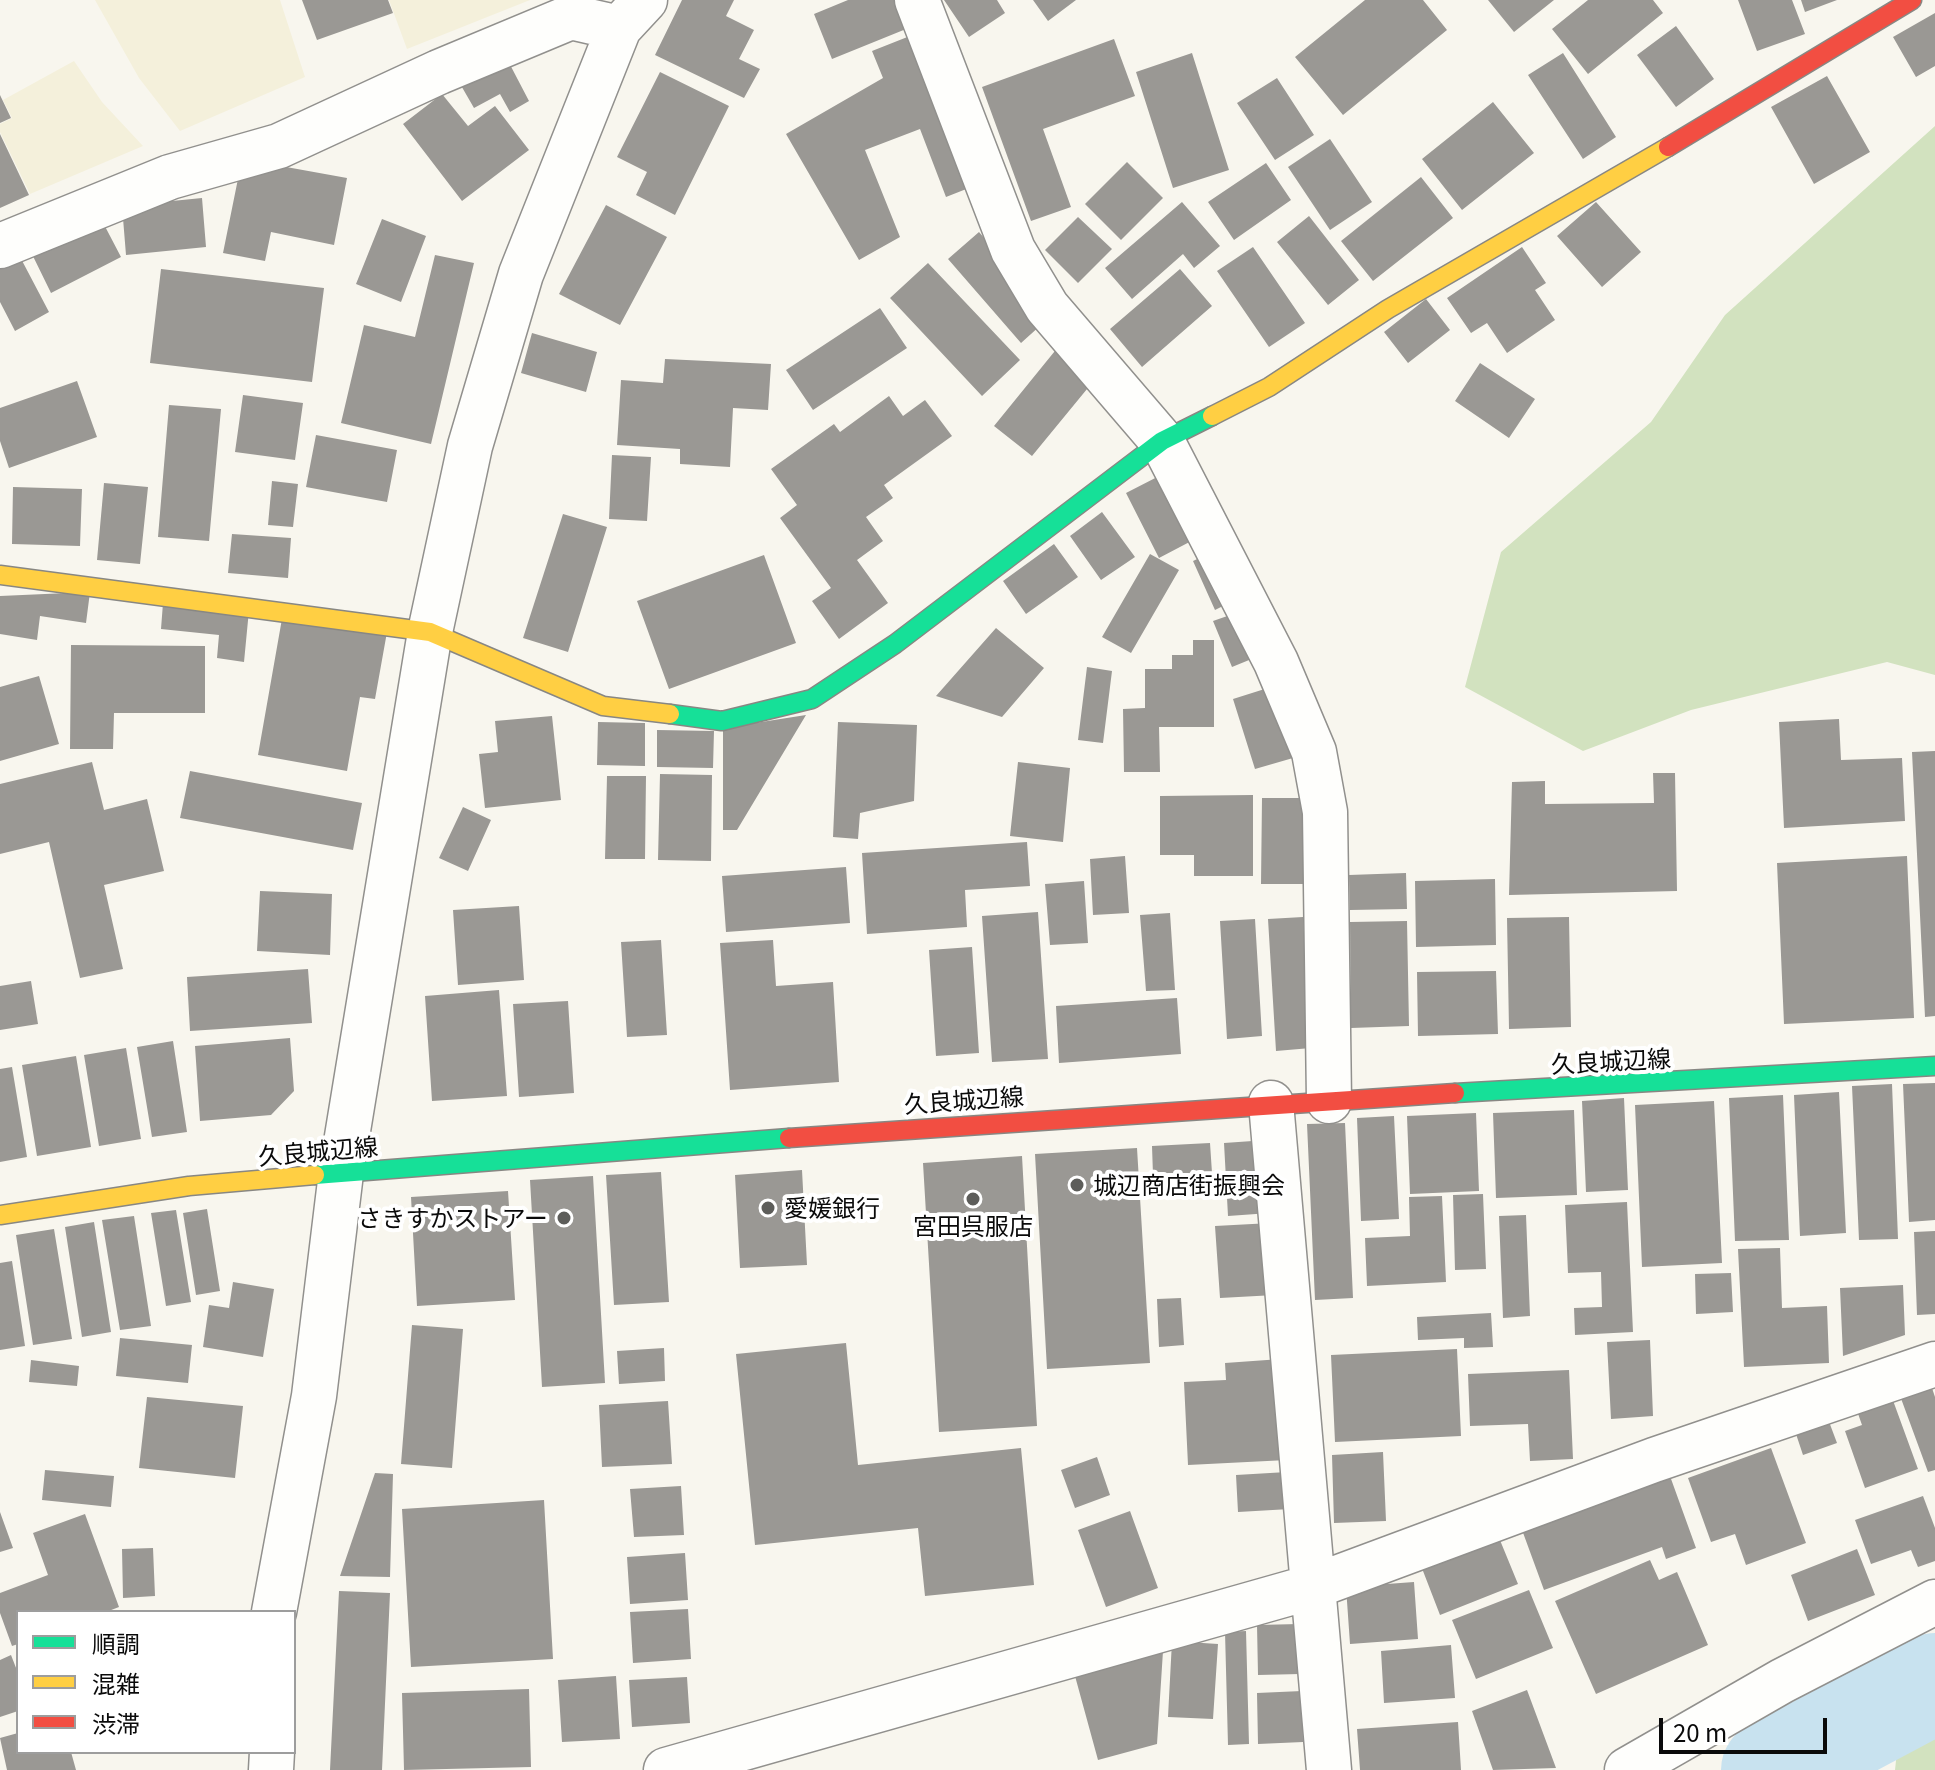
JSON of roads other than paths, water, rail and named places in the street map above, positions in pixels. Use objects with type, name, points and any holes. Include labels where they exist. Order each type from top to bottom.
[{"type":"street","points":[[917,0],[1013,250],[1047,307],[1162,441],[1276,662],[1314,752],[1325,812],[1329,1101]]},
{"type":"street","points":[[0,575],[430,632],[603,706],[722,721],[812,699],[895,644],[1162,441],[1269,387],[1388,309],[1585,197],[1912,0]]},
{"type":"street","points":[[0,246],[170,177],[279,146],[439,72],[571,17],[632,14],[521,274],[470,446],[430,632],[341,1173],[314,1396],[274,1610]]},
{"type":"street","name":"久良城辺線","points":[[0,1215],[189,1186],[341,1173],[1271,1103],[1935,1066]]},
{"type":"street","points":[[1271,1103],[1329,1770]]},
{"type":"street","points":[[666,1770],[1315,1586],[1654,1460],[1935,1364]]},
{"type":"street","points":[[1627,1770],[1782,1681],[1935,1602]]},
{"type":"waterway","points":[[1771,1770],[1935,1683]]},
{"type":"place","name":"城辺商店街振興会","points":[[1077,1185]]},
{"type":"place","name":"宮田呉服店","points":[[973,1199]]},
{"type":"place","name":"愛媛銀行","points":[[768,1208]]},
{"type":"place","name":"さきすかストアー","points":[[564,1218]]}]
